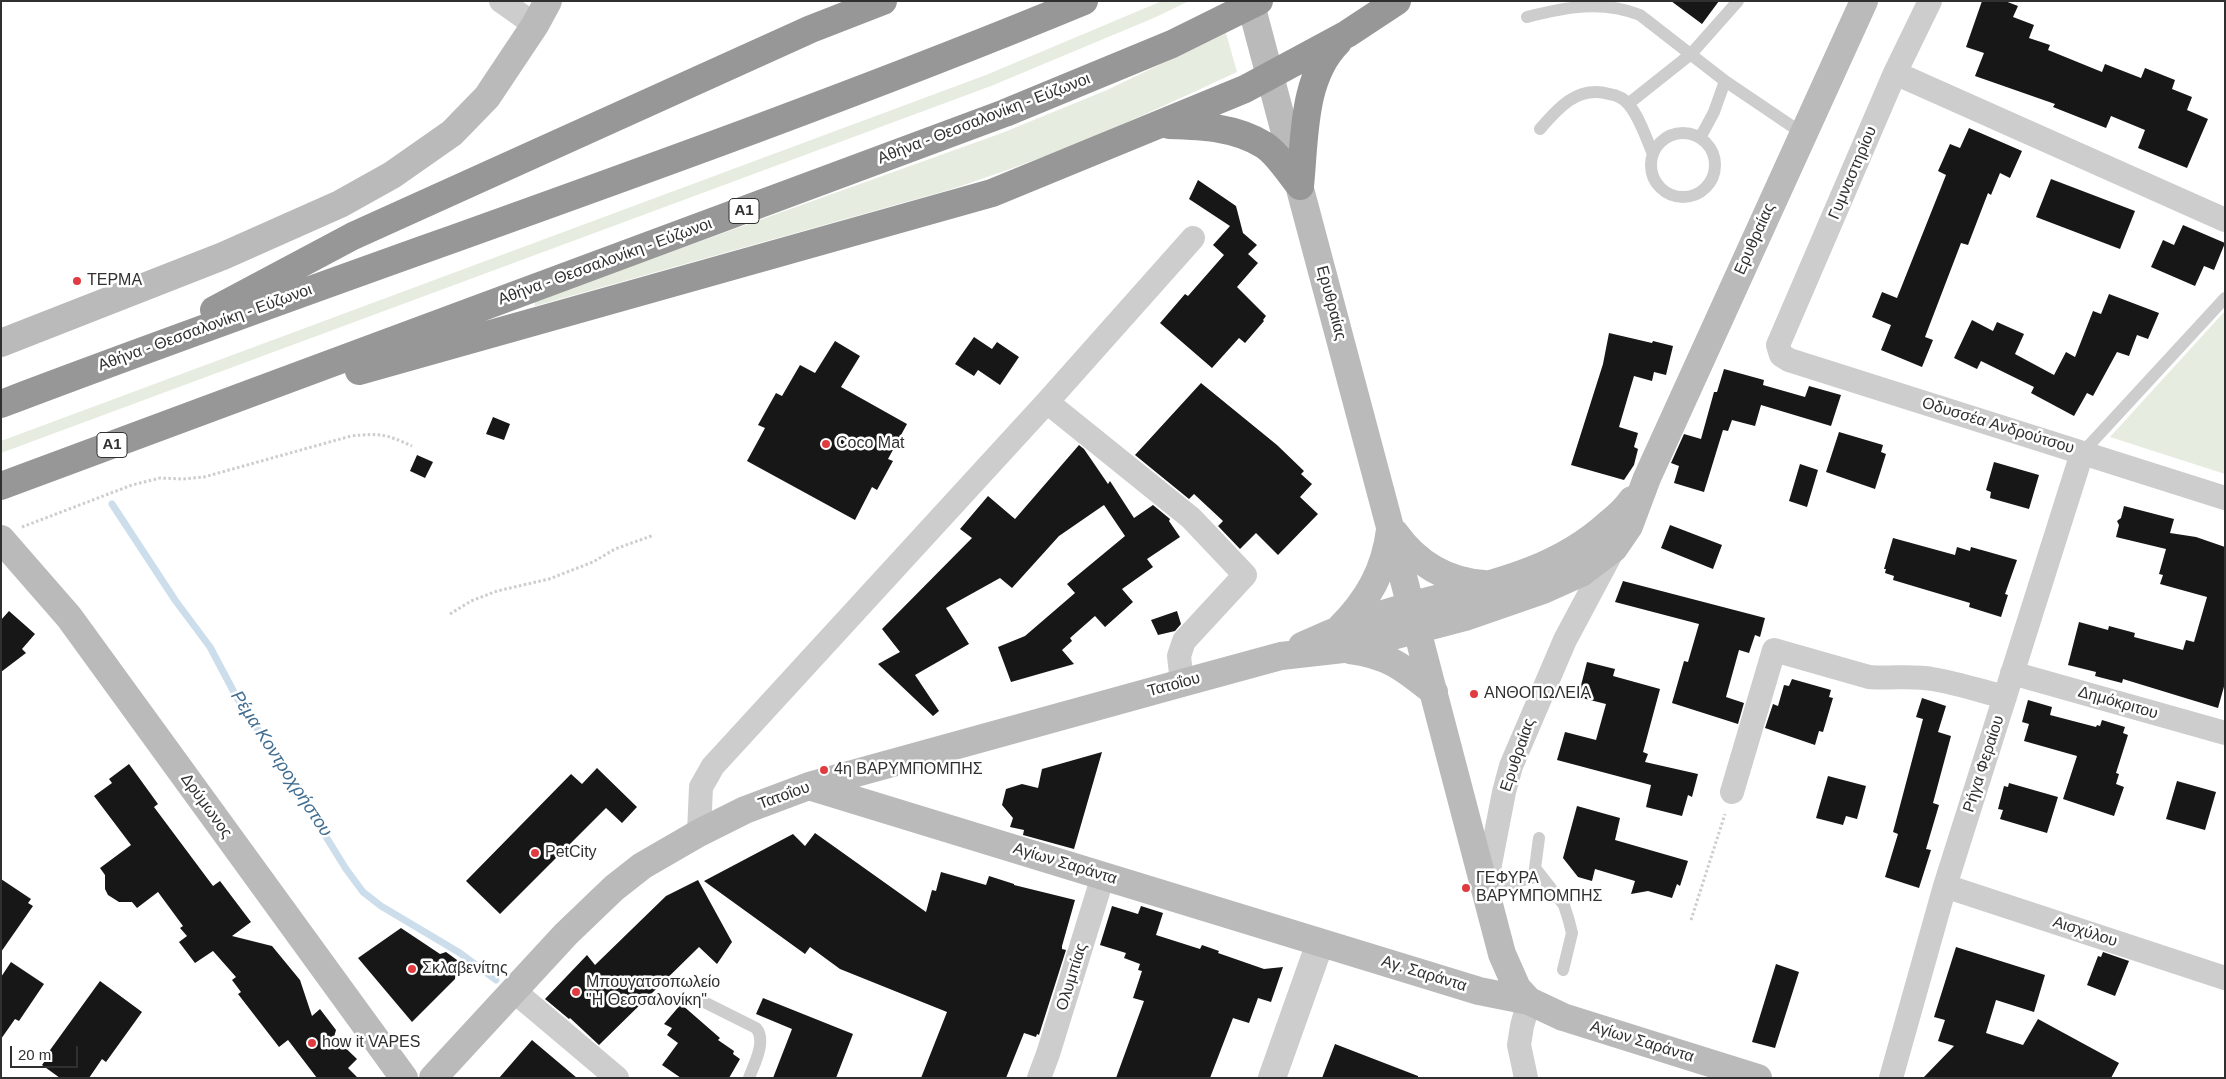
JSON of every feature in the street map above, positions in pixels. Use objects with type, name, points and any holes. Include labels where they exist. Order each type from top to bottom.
[{"type":"highway","points":[[126,356],[352,236],[802,33],[883,1]]},
{"type":"highway","name":"Αθήνα - Θεσσαλονίκη - Εύζωνοι","points":[[1,404],[126,356],[976,46],[1084,1]]},
{"type":"highway","name":"Αθήνα - Θεσσαλονίκη - Εύζωνοι","points":[[1,486],[1005,113],[1172,44],[1259,1]]},
{"type":"highway","points":[[222,404],[272,396],[992,193],[1245,89],[1347,34],[1396,1]]},
{"type":"highway","points":[[1300,186],[1306,120],[1314,80],[1320,64],[1329,51],[1347,34]]},
{"type":"highway","points":[[1160,125],[1209,126],[1237,133],[1265,146],[1300,186]]},
{"type":"main road","name":"Ερυθραίας","points":[[1250,1],[1485,890],[1509,972],[1517,988],[1529,1001]]},
{"type":"main road","name":"Ερυθραίας","points":[[1414,618],[1465,617],[1543,590],[1581,573],[1614,548],[1630,526],[1647,478],[1802,133],[1864,1]]},
{"type":"main road","points":[[1,343],[223,256],[340,204],[392,175],[452,133],[487,97],[542,13]]},
{"type":"main road","name":"Ερυθραίας","points":[[1414,618],[1538,568],[1574,551],[1627,507],[1647,478]]},
{"type":"main road","points":[[1390,526],[1404,547],[1423,563],[1444,576],[1468,583],[1493,585]]},
{"type":"main road","points":[[1390,526],[1388,546],[1375,582],[1342,638],[1372,653],[1387,658],[1408,671],[1434,692]]},
{"type":"main road","name":"Δρύμωνος","points":[[8,534],[404,1078]]},
{"type":"main road","name":"Τατοΐου","points":[[433,1078],[566,934],[614,888],[642,866],[699,833],[745,810],[809,786],[1414,618]]},
{"type":"main road","name":"Αγίων Σαράντα","points":[[809,786],[1320,943]]},
{"type":"main road","name":"Αγ. Σαράντα","points":[[1320,943],[1479,991],[1529,1001]]},
{"type":"main road","name":"Αγίων Σαράντα","points":[[1529,1001],[1562,1018],[1758,1078]]},
{"type":"street","points":[[501,1],[542,13]]},
{"type":"street","name":"Γυμναστηρίου","points":[[1778,345],[1895,73],[1930,1]]},
{"type":"street","points":[[1895,73],[2225,220]]},
{"type":"street","points":[[699,833],[701,787],[713,766],[1047,402],[1193,238]]},
{"type":"street","name":"Οδυσσέα Ανδρούτσου","points":[[1778,345],[1781,355],[1789,360],[2225,498]]},
{"type":"street","points":[[1047,402],[1191,518],[1245,575],[1184,641],[1179,656],[1182,683]]},
{"type":"street","name":"Ρήγα Φεραίου","points":[[1891,1078],[1945,886],[2082,453]]},
{"type":"street","name":"Ερυθραίας","points":[[1485,890],[1504,792],[1511,766],[1565,640],[1614,548]]},
{"type":"street","points":[[1732,792],[1774,650],[1869,677],[1906,676],[1932,679],[2005,697]]},
{"type":"street","name":"Δημόκριτου","points":[[2012,673],[2225,733]]},
{"type":"street","name":"Ολυμπίας","points":[[1039,1078],[1103,876]]},
{"type":"street","name":"Αισχύλου","points":[[1945,886],[2225,978]]},
{"type":"street","points":[[1272,1078],[1320,943]]},
{"type":"street","points":[[514,991],[617,1078]]},
{"type":"street","points":[[1526,1078],[1520,1045],[1522,1026],[1529,1001]]},
{"type":"lane","points":[[1628,104],[1691,54],[1738,1]]},
{"type":"lane","points":[[1527,17],[1568,7],[1594,4],[1628,10],[1650,21],[1725,81],[1802,133]]},
{"type":"lane","points":[[1700,138],[1714,112],[1725,81]]},
{"type":"lane","points":[[1540,129],[1557,108],[1580,95],[1593,91],[1605,92],[1618,96],[1628,104],[1653,154]]},
{"type":"lane","points":[[1688,134],[1700,138],[1711,149],[1715,162],[1714,171],[1705,188],[1693,195],[1673,195],[1660,187],[1652,173],[1653,154],[1660,143],[1672,135],[1688,134]]},
{"type":"lane","points":[[2082,453],[2225,298]]},
{"type":"lane","points":[[1539,838],[1535,868],[1539,876],[1564,905],[1572,933],[1563,970]]},
{"type":"lane","points":[[1485,890],[1539,876]]},
{"type":"lane","points":[[700,1000],[756,1028],[760,1032],[759,1051],[749,1078]]},
{"type":"path","points":[[8,534],[132,485],[160,478],[183,479],[204,477],[351,436],[375,433],[390,436],[412,446]]},
{"type":"path","points":[[450,614],[471,601],[497,591],[549,579],[593,562],[615,549],[654,535]]},
{"type":"path","points":[[1691,920],[1732,792]]},
{"type":"shaded area","points":[[1162,1],[1189,1],[1156,17],[991,86],[1,453],[1,441],[986,75]]},
{"type":"shaded area","points":[[1226,33],[1237,72],[1164,106],[1056,151],[983,179],[945,191],[535,306],[534,301],[1002,133],[1107,90]]},
{"type":"shaded area","points":[[2225,311],[2225,474],[2110,437]]},
{"type":"building","points":[[1671,1],[1719,1],[1702,24]]},
{"type":"building","points":[[1982,1],[2005,1],[2018,6],[2013,17],[2034,25],[2029,38],[2050,45],[2048,50],[2102,72],[2105,64],[2141,78],[2145,68],[2175,80],[2172,89],[2192,97],[2187,110],[2208,119],[2187,168],[2138,148],[2145,130],[2111,116],[2106,128],[2053,107],[2055,104],[1975,76],[1984,53],[1966,47]]},
{"type":"building","points":[[1969,128],[2022,151],[2010,178],[2000,173],[1991,195],[1988,193],[1968,245],[1961,243],[1925,337],[1933,340],[1922,367],[1881,350],[1891,325],[1872,317],[1882,292],[1897,298],[1946,175],[1938,171],[1950,144],[1960,148]]},
{"type":"building","points":[[2051,179],[2135,211],[2120,249],[2036,217]]},
{"type":"building","points":[[1198,180],[1236,206],[1243,233],[1257,245],[1248,254],[1258,263],[1237,287],[1266,316],[1245,343],[1239,338],[1212,368],[1160,323],[1185,294],[1188,296],[1224,255],[1213,245],[1230,226],[1189,199]]},
{"type":"building","points":[[2183,225],[2225,243],[2214,270],[2204,266],[2195,286],[2151,267],[2163,240],[2174,245]]},
{"type":"building","points":[[2109,294],[2159,313],[2148,339],[2137,335],[2129,356],[2117,352],[2093,396],[2087,393],[2074,416],[2031,393],[2034,387],[1981,361],[1977,369],[1954,358],[1972,320],[1993,331],[1997,322],[2024,334],[2015,354],[2054,375],[2066,352],[2075,357],[2093,311],[2101,314]]},
{"type":"building","points":[[1609,333],[1673,346],[1666,375],[1654,372],[1652,381],[1634,376],[1619,427],[1638,433],[1634,447],[1638,449],[1634,465],[1624,480],[1571,465],[1603,364]]},
{"type":"building","points":[[974,337],[992,349],[997,342],[1019,357],[1000,385],[978,370],[974,376],[955,364]]},
{"type":"building","name":"Coco Mat","points":[[835,341],[860,356],[841,387],[907,424],[888,459],[893,461],[877,490],[872,487],[855,520],[747,461],[765,428],[758,425],[776,393],[782,396],[800,365],[815,373]]},
{"type":"building","points":[[1724,369],[1764,380],[1763,385],[1805,397],[1809,386],[1841,395],[1831,426],[1761,405],[1755,426],[1732,420],[1728,431],[1723,430],[1704,492],[1674,483],[1679,466],[1671,463],[1684,434],[1701,439],[1714,392],[1717,392]]},
{"type":"building","points":[[1201,383],[1277,445],[1304,471],[1301,474],[1312,484],[1300,497],[1318,514],[1278,555],[1256,533],[1240,549],[1218,526],[1223,521],[1194,494],[1189,499],[1135,455]]},
{"type":"building","points":[[493,417],[510,424],[504,440],[486,434]]},
{"type":"building","points":[[1839,432],[1883,445],[1881,452],[1886,454],[1875,489],[1826,472]]},
{"type":"building","points":[[1079,445],[1084,449],[1108,484],[1110,481],[1134,518],[1153,505],[1170,519],[1169,521],[1180,537],[1147,559],[1153,567],[1122,589],[1133,602],[1105,627],[1095,616],[1070,638],[1072,641],[1062,650],[1074,664],[1011,682],[998,647],[1025,636],[1075,593],[1067,584],[1125,536],[1104,505],[1059,536],[1012,588],[1000,578],[946,608],[969,644],[915,675],[939,711],[933,716],[878,664],[900,652],[882,629],[972,538],[960,529],[988,496],[1015,519]]},
{"type":"building","points":[[417,455],[433,462],[425,478],[410,471]]},
{"type":"building","points":[[1994,462],[2039,475],[2029,509],[1990,498],[1991,492],[1986,490]]},
{"type":"building","points":[[1800,464],[1818,470],[1807,507],[1789,501]]},
{"type":"building","points":[[2124,506],[2174,519],[2170,533],[2196,537],[2225,547],[2225,683],[2218,708],[2123,679],[2122,683],[2095,676],[2096,672],[2068,665],[2079,622],[2108,630],[2109,626],[2135,633],[2134,637],[2183,650],[2186,640],[2194,642],[2207,597],[2160,584],[2163,575],[2159,574],[2166,549],[2116,537],[2119,525],[2117,521],[2121,518]]},
{"type":"building","points":[[1670,525],[1722,545],[1713,569],[1661,548]]},
{"type":"building","points":[[1893,538],[1955,555],[1957,547],[1970,551],[1971,547],[2017,560],[2005,594],[2008,595],[2001,617],[1969,607],[1970,603],[1893,580],[1894,576],[1885,573],[1886,569],[1884,569]]},
{"type":"building","points":[[1623,581],[1765,618],[1760,637],[1755,635],[1749,653],[1739,650],[1726,697],[1744,703],[1738,724],[1672,703],[1684,661],[1688,662],[1699,624],[1615,602]]},
{"type":"building","points":[[9,611],[35,634],[22,649],[26,653],[1,672],[1,620]]},
{"type":"building","points":[[1177,611],[1181,624],[1175,631],[1158,635],[1151,620]]},
{"type":"building","points":[[1587,662],[1615,669],[1613,676],[1660,689],[1643,752],[1648,754],[1645,762],[1698,774],[1692,797],[1688,795],[1682,816],[1646,807],[1651,785],[1557,760],[1565,732],[1596,740],[1606,704],[1578,697]]},
{"type":"building","points":[[1792,679],[1831,690],[1829,697],[1833,698],[1823,732],[1819,731],[1815,745],[1765,728],[1773,704],[1778,706],[1784,685],[1789,686]]},
{"type":"building","points":[[1922,698],[1946,706],[1938,732],[1951,736],[1933,803],[1939,805],[1926,849],[1931,850],[1919,888],[1885,877],[1898,834],[1893,832],[1923,719],[1916,717]]},
{"type":"building","points":[[2028,700],[2052,707],[2050,715],[2096,727],[2097,725],[2100,726],[2102,720],[2125,727],[2123,733],[2128,735],[2116,773],[2119,774],[2116,784],[2124,787],[2114,816],[2063,799],[2077,756],[2024,741],[2029,724],[2022,722]]},
{"type":"building","points":[[1102,752],[1074,849],[1023,835],[1024,830],[1010,827],[1013,818],[1002,805],[1006,789],[1022,784],[1038,788],[1042,769]]},
{"type":"building","points":[[129,764],[158,804],[154,807],[213,886],[220,881],[251,922],[232,936],[272,946],[300,980],[312,1016],[320,1009],[336,1030],[334,1037],[357,1059],[348,1068],[358,1078],[317,1078],[288,1040],[279,1047],[238,994],[241,992],[232,980],[236,977],[213,951],[195,963],[179,942],[187,936],[180,928],[183,926],[158,892],[137,908],[132,902],[119,902],[108,895],[105,889],[105,875],[100,868],[131,845],[94,796],[112,783],[109,779]]},
{"type":"building","points":[[597,768],[637,807],[622,823],[606,808],[500,914],[466,881],[571,774],[582,784]]},
{"type":"building","points":[[1828,776],[1866,786],[1857,819],[1846,816],[1843,825],[1816,818]]},
{"type":"building","points":[[2177,781],[2216,792],[2205,830],[2166,819]]},
{"type":"building","points":[[2009,783],[2058,797],[2047,833],[2000,819],[2003,810],[1998,809],[2004,786],[2008,787]]},
{"type":"building","points":[[1577,806],[1620,818],[1615,840],[1688,861],[1680,886],[1677,884],[1672,898],[1648,891],[1631,894],[1635,881],[1595,869],[1592,881],[1578,877],[1563,858]]},
{"type":"building","points":[[815,833],[926,912],[932,890],[936,891],[941,872],[986,885],[989,876],[1014,885],[1075,900],[1062,946],[1062,949],[1066,950],[1039,1035],[1037,1034],[1036,1037],[1024,1033],[1006,1078],[921,1078],[947,1012],[840,969],[810,947],[805,954],[704,881],[793,834],[805,846]]},
{"type":"building","points":[[1,879],[31,899],[28,903],[33,906],[1,952]]},
{"type":"building","points":[[698,880],[732,942],[717,964],[699,947],[599,1045],[570,1018],[545,999],[587,955],[595,965],[666,896]]},
{"type":"building","points":[[1112,906],[1138,914],[1141,906],[1163,913],[1156,935],[1200,949],[1202,945],[1219,951],[1218,953],[1264,969],[1283,967],[1271,1002],[1258,998],[1249,1023],[1233,1018],[1210,1078],[1116,1078],[1144,1001],[1133,998],[1142,971],[1138,970],[1140,964],[1124,958],[1126,953],[1100,945]]},
{"type":"building","name":"Σκλαβενίτης","points":[[401,928],[440,954],[446,952],[457,960],[455,979],[412,1022],[358,958]]},
{"type":"building","points":[[1956,947],[2045,975],[2034,1012],[1996,1000],[1986,1033],[2023,1045],[2038,1019],[2119,1063],[2111,1078],[1923,1078],[1954,1046],[1938,1041],[1945,1020],[1934,1017]]},
{"type":"building","points":[[2103,952],[2129,961],[2115,996],[2087,985],[2098,956],[2101,957]]},
{"type":"building","points":[[11,962],[44,984],[19,1021],[15,1019],[1,1039],[1,977]]},
{"type":"building","points":[[1776,964],[1799,972],[1775,1048],[1752,1042]]},
{"type":"building","points":[[100,981],[142,1012],[106,1062],[102,1059],[89,1078],[60,1078],[42,1065],[47,1058],[45,1057]]},
{"type":"building","points":[[763,998],[853,1034],[836,1078],[773,1078],[792,1029],[756,1014]]},
{"type":"building","points":[[681,1004],[720,1038],[718,1040],[734,1051],[733,1054],[740,1059],[729,1078],[681,1078],[662,1065],[678,1043],[667,1035],[672,1028],[664,1024]]},
{"type":"building","points":[[532,1040],[577,1078],[499,1078]]},
{"type":"building","points":[[1335,1044],[1418,1076],[1418,1078],[1322,1078]]},
{"type":"waterway","name":"Ρέμα Κοντροχρήστου","points":[[112,504],[175,600],[210,647],[236,696],[346,869],[363,892],[381,906],[460,953],[496,980]]},
{"type":"place","name":"ΤΕΡΜΑ","points":[[77,281]]},
{"type":"place","name":"Coco Mat","points":[[826,444]]},
{"type":"place","name":"ΑΝΘΟΠΩΛΕΙΑ","points":[[1474,694]]},
{"type":"place","name":"4η ΒΑΡΥΜΠΟΜΠΗΣ","points":[[824,770]]},
{"type":"place","name":"PetCity","points":[[535,853]]},
{"type":"place","name":"ΓΕΦΥΡΑ ΒΑΡΥΜΠΟΜΠΗΣ","points":[[1466,888]]},
{"type":"place","name":"Σκλαβενίτης","points":[[412,969]]},
{"type":"place","name":"Μπουγατσοπωλείο \"Η Θεσσαλονίκη\"","points":[[576,992]]},
{"type":"place","name":"how it VAPES","points":[[312,1043]]}]
